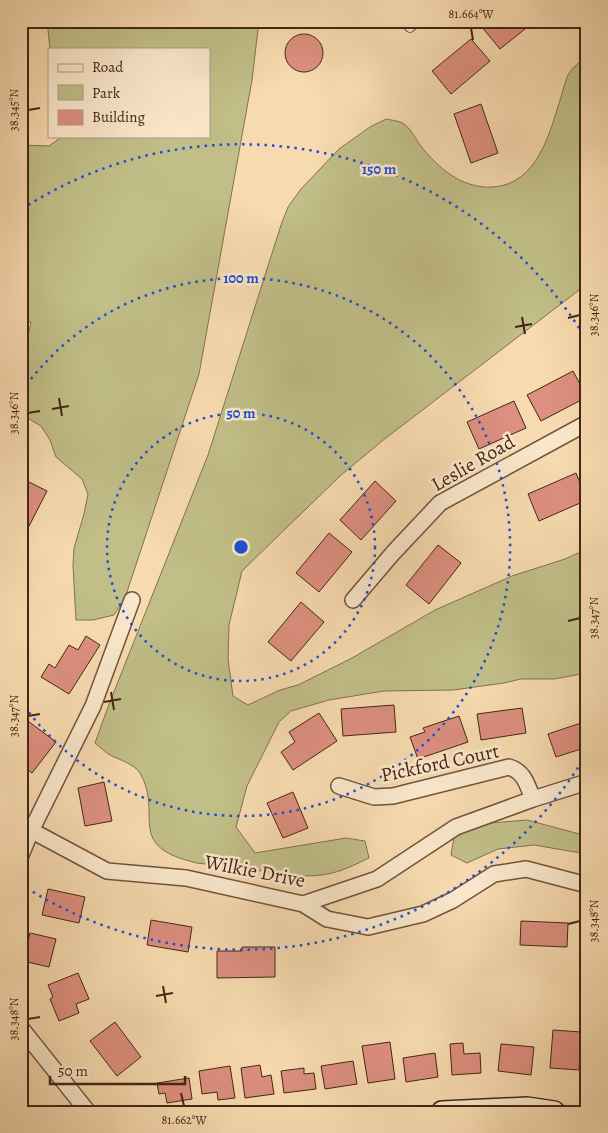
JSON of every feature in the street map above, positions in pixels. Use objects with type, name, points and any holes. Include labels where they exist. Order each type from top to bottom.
[{"type":"street","name":"Leslie Road","points":[[353,600],[440,502],[587,423]]},
{"type":"street","points":[[21,855],[26,828],[93,706],[132,600]]},
{"type":"street","name":"Pickford Court","points":[[339,786],[374,798],[393,796],[509,767],[516,769],[524,776],[533,798]]},
{"type":"street","name":"Wilkie Drive","points":[[26,828],[107,871],[186,878],[302,904],[377,879],[456,827],[533,798],[587,782]]},
{"type":"street","points":[[302,904],[327,919],[368,927],[423,914],[453,900],[494,874],[526,868],[587,884]]},
{"type":"street","points":[[21,1028],[88,1112]]},
{"type":"street","points":[[442,1112],[526,1108],[554,1112]]},
{"type":"lane","points":[[402,21],[410,28],[417,21]]},
{"type":"green space","points":[[47,21],[259,21],[252,80],[199,374],[125,598],[114,615],[93,620],[76,620],[73,566],[74,548],[88,494],[82,479],[56,457],[50,440],[41,426],[21,414],[21,366],[31,322],[21,321],[21,145],[49,146],[60,138],[210,138],[210,48],[50,48]]},
{"type":"green space","points":[[587,57],[587,284],[382,441],[340,476],[242,571],[229,625],[228,659],[233,696],[248,705],[280,690],[298,685],[352,658],[435,610],[512,576],[565,559],[587,549],[587,673],[554,679],[521,679],[453,690],[384,691],[329,700],[291,711],[279,722],[247,786],[236,827],[255,853],[346,838],[365,841],[369,858],[338,871],[322,875],[304,876],[197,863],[174,856],[160,848],[153,838],[150,827],[149,802],[140,773],[131,765],[108,754],[95,743],[208,455],[288,207],[301,189],[339,149],[370,127],[386,119],[400,122],[406,126],[435,162],[461,181],[482,187],[508,184],[521,177],[540,154],[547,140],[568,75],[576,65]]},
{"type":"green space","points":[[527,820],[587,836],[587,854],[534,845],[498,849],[467,863],[451,855],[454,837],[470,827],[490,823]]},
{"type":"building","points":[[487,21],[535,21],[500,49],[481,26]]},
{"type":"building","points":[[304,34],[317,40],[323,53],[317,66],[304,72],[291,66],[285,53],[291,40]]},
{"type":"building","points":[[471,39],[490,61],[451,94],[432,71]]},
{"type":"building","points":[[481,104],[498,153],[471,163],[454,114]]},
{"type":"building","points":[[573,371],[587,397],[541,421],[527,395]]},
{"type":"building","points":[[514,401],[526,428],[479,449],[467,422]]},
{"type":"building","points":[[576,473],[587,500],[539,521],[528,494]]},
{"type":"building","points":[[27,481],[47,491],[26,532],[21,529],[21,491]]},
{"type":"building","points":[[375,481],[396,501],[361,540],[340,520]]},
{"type":"building","points":[[329,533],[352,552],[319,592],[296,573]]},
{"type":"building","points":[[438,545],[461,563],[429,604],[406,585]]},
{"type":"building","points":[[301,602],[324,622],[291,661],[268,642]]},
{"type":"building","points":[[86,636],[100,645],[69,694],[41,677],[49,664],[55,668],[69,645],[78,650]]},
{"type":"building","points":[[394,705],[396,732],[343,736],[341,709]]},
{"type":"building","points":[[522,708],[526,733],[481,740],[477,714]]},
{"type":"building","points":[[319,713],[337,741],[293,770],[281,752],[295,742],[289,732]]},
{"type":"building","points":[[459,716],[468,742],[418,759],[410,737],[425,732],[423,728]]},
{"type":"building","points":[[28,721],[56,742],[32,773],[21,765],[21,730]]},
{"type":"building","points":[[584,722],[587,730],[587,747],[556,757],[548,734]]},
{"type":"building","points":[[104,782],[112,821],[85,826],[78,788]]},
{"type":"building","points":[[293,792],[308,828],[283,838],[267,803]]},
{"type":"building","points":[[48,889],[85,897],[79,923],[42,915]]},
{"type":"building","points":[[151,920],[192,927],[188,952],[147,945]]},
{"type":"building","points":[[521,921],[568,923],[567,947],[520,945]]},
{"type":"building","points":[[30,933],[56,939],[49,967],[23,961]]},
{"type":"building","points":[[242,947],[275,947],[275,977],[217,978],[217,951],[242,951]]},
{"type":"building","points":[[78,973],[89,999],[76,1004],[79,1013],[59,1021],[50,999],[53,997],[48,985]]},
{"type":"building","points":[[115,1022],[141,1057],[117,1076],[90,1041]]},
{"type":"building","points":[[553,1030],[581,1032],[579,1070],[550,1068]]},
{"type":"building","points":[[390,1042],[395,1079],[368,1083],[362,1046]]},
{"type":"building","points":[[463,1043],[464,1054],[480,1053],[481,1073],[452,1075],[450,1044]]},
{"type":"building","points":[[501,1044],[534,1047],[531,1075],[498,1071]]},
{"type":"building","points":[[435,1053],[438,1077],[406,1082],[403,1058]]},
{"type":"building","points":[[353,1061],[357,1084],[325,1089],[321,1066]]},
{"type":"building","points":[[260,1065],[262,1077],[271,1075],[274,1094],[245,1098],[241,1068]]},
{"type":"building","points":[[230,1066],[235,1098],[218,1100],[217,1092],[202,1094],[199,1071]]},
{"type":"building","points":[[304,1068],[304,1074],[314,1073],[316,1089],[284,1093],[281,1071]]},
{"type":"building","points":[[189,1078],[192,1099],[167,1103],[165,1093],[159,1094],[157,1083]]}]
